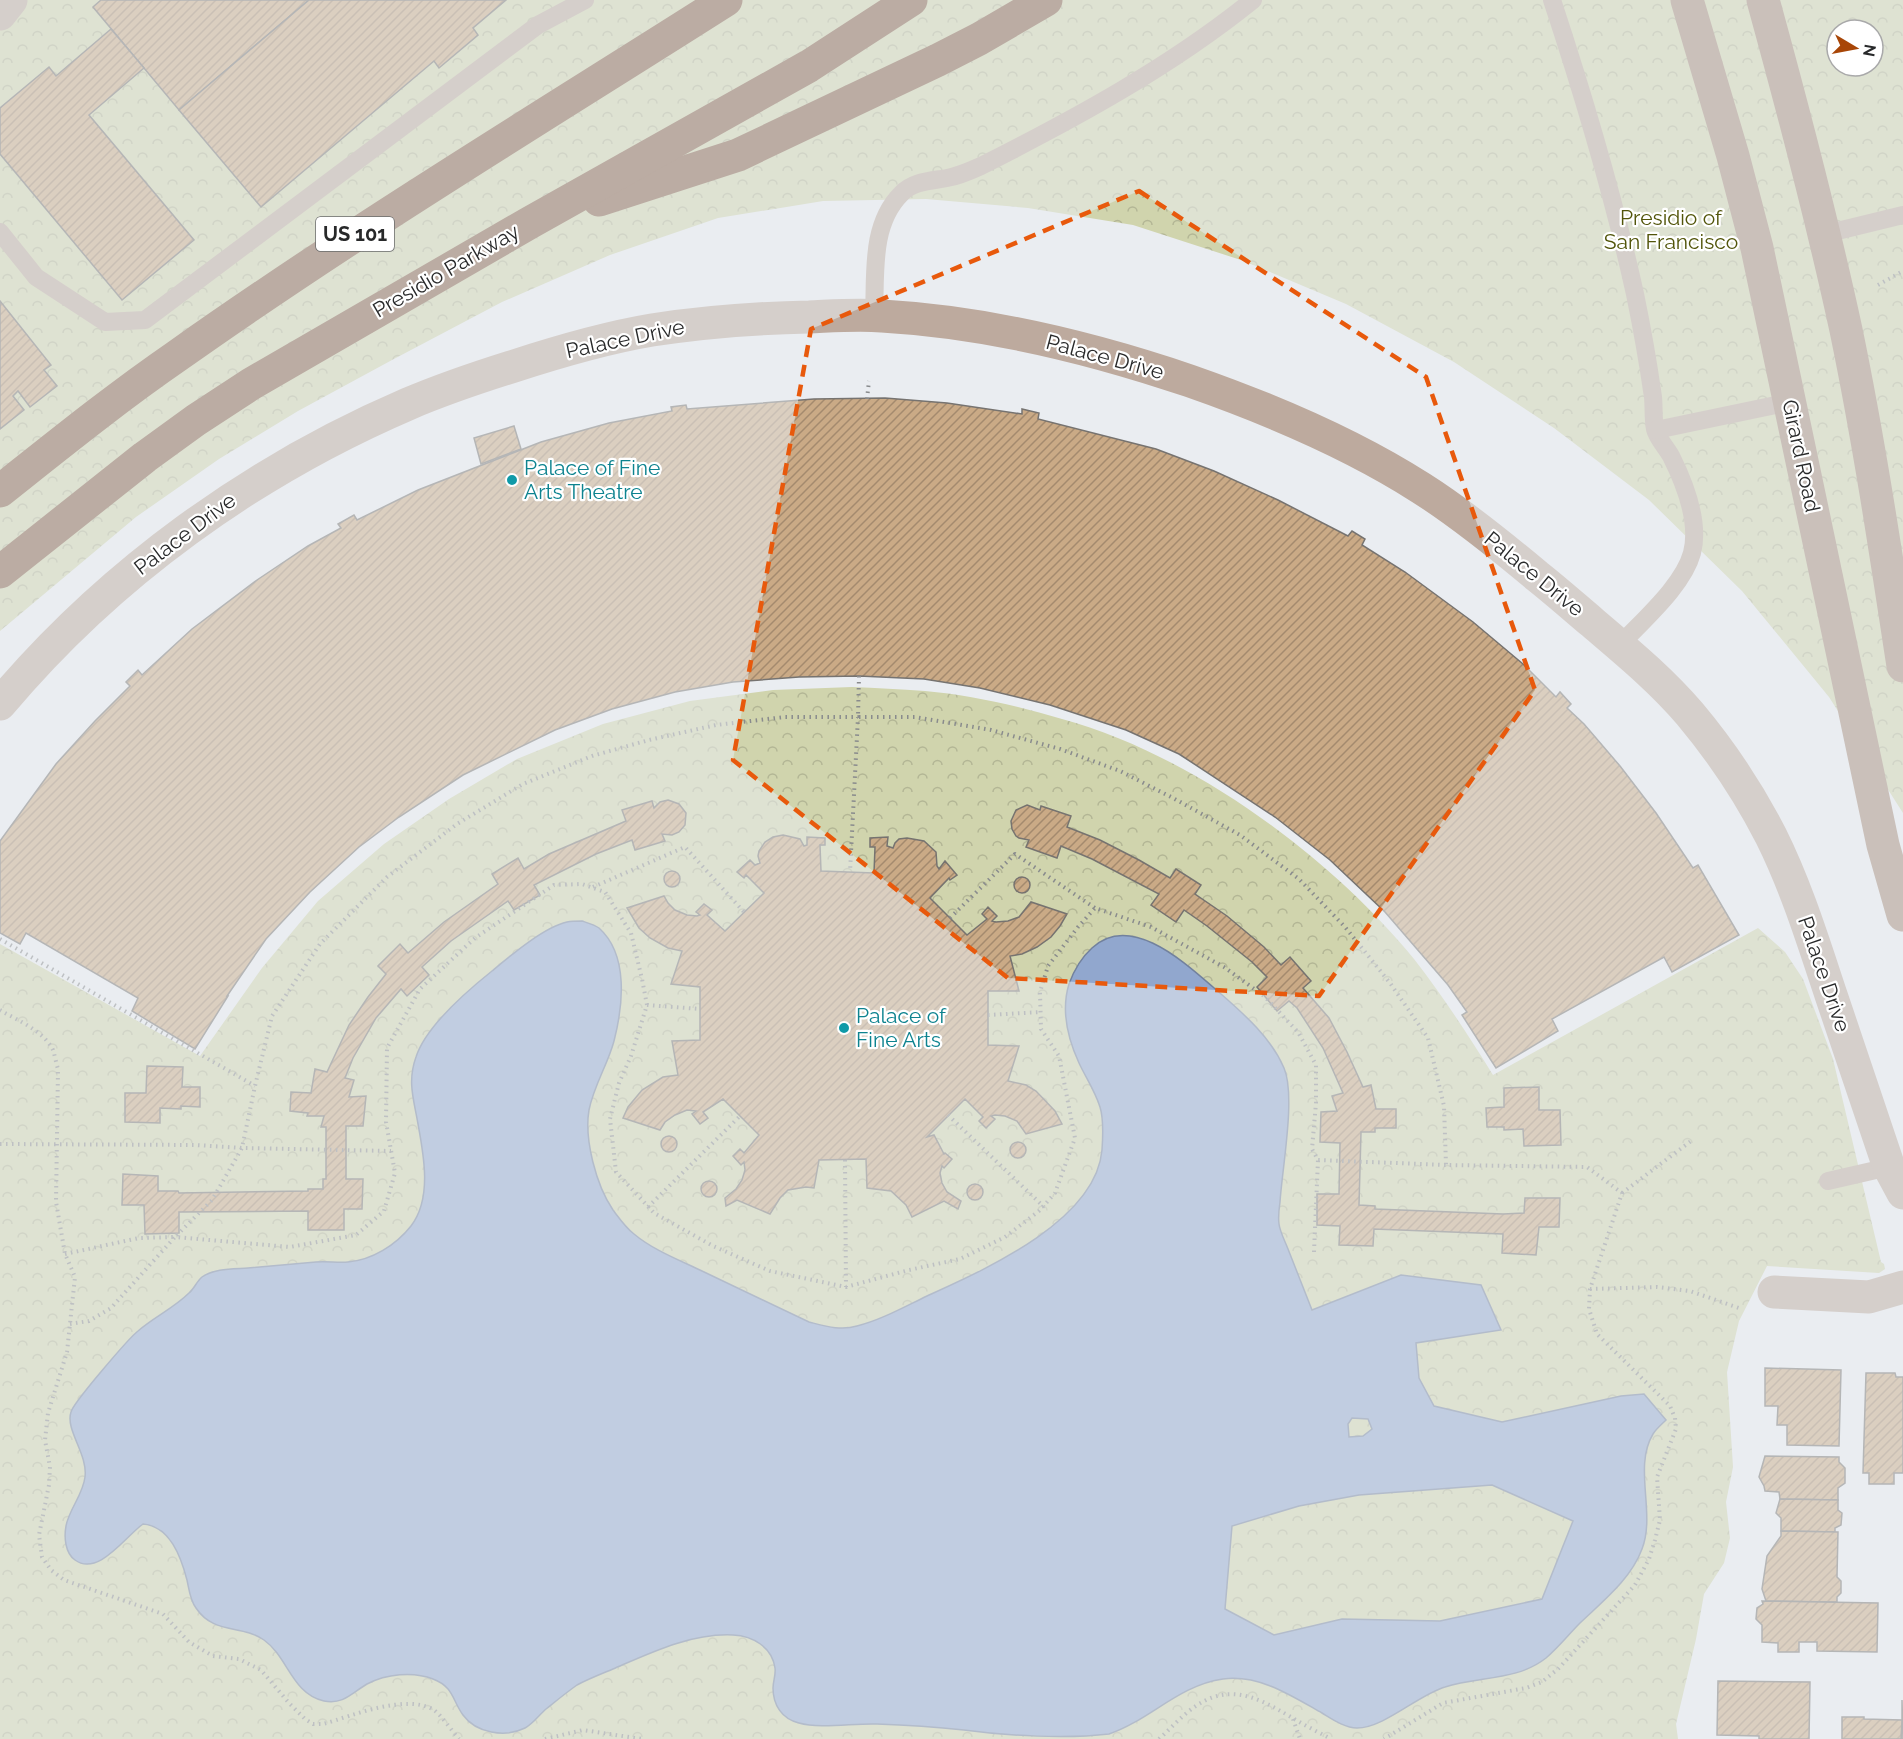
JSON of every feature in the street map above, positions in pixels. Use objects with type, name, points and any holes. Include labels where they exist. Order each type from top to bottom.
[{"type":"highway","name":"US 101","points":[[0,491],[101,411],[299,271],[726,0]]},
{"type":"highway","name":"Presidio Parkway","points":[[0,572],[137,463],[242,390],[531,222],[809,66],[911,0]]},
{"type":"highway","points":[[531,222],[738,155],[938,60],[1046,0]]},
{"type":"main road","name":"Girard Road","points":[[1687,0],[1736,168],[1756,248],[1883,844],[1903,915]]},
{"type":"main road","points":[[1763,0],[1825,234],[1846,332],[1866,436],[1903,666]]},
{"type":"street","points":[[0,14],[11,0]]},
{"type":"street","name":"Palace Drive","points":[[0,704],[46,653],[140,566],[247,488],[356,428],[465,382],[594,342],[648,331],[773,318],[874,315],[934,320],[989,327],[1072,347],[1150,368],[1266,409],[1370,458],[1420,488],[1515,557],[1655,676],[1690,715],[1749,798],[1771,837],[1808,926],[1896,1180]]},
{"type":"street","points":[[1774,1292],[1869,1297],[1903,1287]]},
{"type":"lane","points":[[0,232],[36,277],[105,322],[145,320],[538,26],[585,0]]},
{"type":"lane","points":[[874,315],[880,229],[886,214],[901,193],[922,182],[948,178],[973,170],[1087,111],[1183,51],[1253,0]]},
{"type":"lane","points":[[1552,0],[1587,111],[1623,243],[1646,351],[1656,430],[1671,456],[1688,499],[1693,536],[1692,552],[1677,583],[1620,645]]},
{"type":"lane","points":[[1825,234],[1903,215]]},
{"type":"lane","points":[[1656,430],[1790,402]]},
{"type":"lane","points":[[1828,1181],[1896,1180]]},
{"type":"path","points":[[1878,285],[1903,271]]},
{"type":"path","points":[[867,399],[869,381]]},
{"type":"path","points":[[850,872],[859,676]]},
{"type":"path","points":[[70,1324],[89,1321],[111,1308],[212,1200],[242,1148],[272,1016],[320,944],[387,877],[466,818],[523,784],[592,756],[716,725],[785,717],[915,717],[991,730],[1060,749],[1120,771],[1240,835],[1299,879],[1345,927],[1390,983],[1428,1038],[1444,1106],[1446,1165]]},
{"type":"path","points":[[592,887],[686,847],[744,912]]},
{"type":"path","points":[[950,918],[1015,854],[1095,908],[1151,927],[1224,967],[1264,996],[1298,1032],[1316,1065],[1316,1103],[1312,1149],[1318,1160],[1314,1252]]},
{"type":"path","points":[[66,1254],[139,1238],[175,1237],[290,1246],[356,1235],[384,1211],[395,1173],[386,1122],[387,1048],[420,989],[476,938],[554,885],[582,884],[605,892],[631,933],[647,1005],[631,1056],[619,1083],[610,1119],[616,1172],[654,1213],[713,1246],[770,1271],[846,1287],[960,1259],[1005,1237],[1044,1207],[1056,1193],[1076,1138],[1059,1056],[1041,1029],[1040,992],[1048,966],[1095,908]]},
{"type":"path","points":[[0,939],[255,1086]]},
{"type":"path","points":[[647,1005],[700,1009]]},
{"type":"path","points":[[0,1010],[35,1030],[45,1039],[52,1050],[58,1069],[56,1202],[66,1254],[75,1277],[67,1352],[48,1413],[45,1440],[50,1467],[49,1485],[39,1535],[42,1557],[51,1570],[64,1580],[163,1614],[189,1642],[213,1656],[239,1659],[261,1670],[289,1703],[305,1719],[314,1724],[323,1724],[390,1705],[410,1703],[434,1710],[459,1739]]},
{"type":"path","points":[[988,1015],[1041,1012]]},
{"type":"path","points":[[948,1115],[1044,1207]]},
{"type":"path","points":[[648,1207],[740,1116]]},
{"type":"path","points":[[1384,1739],[1443,1703],[1526,1688],[1542,1682],[1559,1668],[1635,1585],[1649,1559],[1660,1520],[1657,1476],[1676,1429],[1675,1418],[1670,1406],[1597,1334],[1589,1310],[1590,1289],[1622,1193],[1690,1141]]},
{"type":"path","points":[[0,1144],[196,1145],[242,1148],[391,1150]]},
{"type":"path","points":[[846,1160],[846,1287]]},
{"type":"path","points":[[1318,1160],[1587,1167],[1622,1193]]},
{"type":"path","points":[[1590,1289],[1657,1287],[1690,1291],[1758,1315],[1774,1292]]},
{"type":"path","points":[[1159,1739],[1191,1710],[1210,1699],[1232,1694],[1248,1695],[1264,1701],[1331,1739]]},
{"type":"path","points":[[1293,1718],[1300,1739]]},
{"type":"path","points":[[544,1739],[583,1730],[642,1739]]},
{"type":"highlighted area","points":[[1139,191],[1426,377],[1535,690],[1319,996],[1008,978],[733,760],[811,329]]},
{"type":"green space","name":"Presidio of San Francisco","points":[[0,0],[1903,0],[1903,813],[1829,697],[1742,591],[1649,500],[1554,428],[1454,362],[1346,304],[1244,261],[1133,225],[1028,208],[926,199],[823,201],[718,218],[610,255],[502,302],[298,411],[219,459],[136,517],[0,631]]},
{"type":"green space","points":[[852,687],[960,695],[1045,714],[1111,735],[1160,757],[1208,783],[1255,813],[1300,847],[1342,883],[1380,921],[1435,987],[1493,1075],[1758,928],[1785,952],[1803,979],[1833,1059],[1881,1262],[1885,1269],[1879,1273],[1767,1266],[1739,1321],[1727,1372],[1733,1467],[1726,1502],[1730,1538],[1724,1563],[1704,1594],[1676,1724],[1678,1739],[0,1739],[0,944],[200,1056],[262,968],[318,901],[384,844],[449,799],[517,759],[603,724],[690,701],[773,690]]},
{"type":"water","points":[[582,921],[599,928],[609,939],[619,966],[621,981],[620,1012],[614,1041],[591,1101],[588,1122],[593,1162],[601,1188],[613,1210],[631,1232],[658,1250],[809,1322],[839,1328],[857,1326],[884,1317],[978,1272],[1034,1240],[1059,1221],[1080,1199],[1095,1176],[1102,1150],[1103,1123],[1098,1101],[1079,1063],[1069,1034],[1066,1004],[1069,984],[1084,956],[1107,938],[1123,935],[1139,938],[1172,954],[1253,1024],[1271,1045],[1284,1068],[1289,1096],[1289,1114],[1279,1224],[1312,1310],[1401,1275],[1481,1285],[1501,1330],[1416,1343],[1419,1378],[1434,1406],[1502,1422],[1621,1396],[1644,1394],[1666,1420],[1654,1432],[1647,1447],[1644,1475],[1646,1535],[1642,1549],[1631,1570],[1616,1589],[1546,1658],[1535,1665],[1523,1671],[1445,1687],[1367,1727],[1352,1728],[1343,1725],[1275,1688],[1236,1678],[1223,1679],[1192,1688],[1124,1728],[1109,1734],[1037,1736],[899,1725],[807,1725],[783,1715],[777,1705],[773,1688],[775,1668],[766,1649],[748,1638],[717,1635],[671,1645],[590,1679],[577,1685],[525,1728],[500,1733],[475,1726],[463,1715],[445,1686],[433,1679],[417,1675],[383,1678],[367,1684],[342,1700],[331,1702],[313,1697],[297,1683],[279,1656],[264,1640],[246,1632],[219,1626],[203,1616],[192,1602],[187,1580],[173,1544],[160,1530],[152,1526],[143,1524],[102,1560],[84,1564],[75,1560],[67,1549],[65,1530],[84,1484],[85,1468],[70,1419],[74,1406],[91,1384],[138,1331],[183,1298],[207,1274],[218,1270],[357,1261],[375,1255],[398,1239],[418,1215],[424,1190],[424,1163],[412,1083],[413,1066],[421,1045],[448,1010],[518,950],[558,925]],"holes":[[[1352,1418],[1368,1419],[1372,1429],[1363,1436],[1349,1437],[1348,1424]],[[1492,1485],[1573,1521],[1542,1599],[1440,1621],[1342,1619],[1274,1635],[1225,1609],[1232,1526],[1299,1506],[1359,1495]]]},
{"type":"building","points":[[101,0],[309,0],[179,110],[93,7]]},
{"type":"building","points":[[309,0],[506,0],[473,28],[478,35],[439,68],[434,61],[261,207],[179,110]]},
{"type":"building","points":[[111,29],[144,68],[89,115],[194,240],[122,300],[0,154],[0,108],[49,67],[56,76]]},
{"type":"building","points":[[0,301],[51,365],[44,370],[57,386],[30,407],[18,391],[13,396],[24,410],[0,429]]},
{"type":"building","points":[[885,398],[947,403],[1022,414],[1022,409],[1039,413],[1038,419],[1156,449],[1214,471],[1278,500],[1348,536],[1352,531],[1365,539],[1362,545],[1405,572],[1473,622],[1523,664],[1556,697],[1560,692],[1571,704],[1567,708],[1620,766],[1656,813],[1693,868],[1698,865],[1739,935],[1672,972],[1664,957],[1552,1019],[1558,1031],[1496,1068],[1462,1015],[1467,1012],[1448,985],[1385,912],[1330,860],[1275,817],[1179,754],[1126,730],[1050,705],[980,688],[924,679],[859,676],[799,677],[733,682],[675,692],[612,709],[555,730],[463,775],[399,817],[359,847],[310,892],[266,939],[227,996],[195,1049],[132,1011],[138,998],[26,933],[20,944],[0,933],[0,841],[56,764],[130,686],[126,682],[138,670],[142,675],[192,629],[257,580],[308,546],[341,528],[338,524],[354,515],[357,520],[418,490],[541,442],[609,423],[672,411],[671,407],[686,405],[687,409],[814,399]]},
{"type":"building","points":[[514,426],[521,449],[481,464],[474,438]]},
{"type":"building","points":[[668,800],[679,804],[686,813],[685,825],[679,832],[672,835],[662,834],[665,841],[635,850],[632,840],[596,854],[534,885],[540,895],[514,910],[508,901],[451,941],[422,967],[429,975],[407,996],[401,989],[376,1018],[353,1058],[345,1078],[354,1080],[349,1097],[366,1096],[363,1126],[346,1126],[346,1179],[363,1179],[362,1209],[344,1209],[344,1230],[308,1230],[308,1211],[179,1212],[179,1233],[145,1234],[144,1205],[122,1205],[123,1174],[158,1176],[158,1191],[178,1191],[179,1193],[323,1189],[323,1179],[326,1179],[326,1127],[321,1127],[324,1116],[307,1116],[308,1113],[290,1111],[291,1092],[311,1093],[315,1069],[327,1072],[349,1025],[386,974],[378,966],[400,944],[408,953],[444,922],[498,884],[492,874],[518,858],[524,869],[549,854],[626,821],[622,810],[652,801],[654,808],[660,802]]},
{"type":"building","points":[[1027,805],[1040,810],[1041,806],[1071,816],[1067,827],[1100,840],[1170,878],[1176,869],[1201,885],[1195,894],[1227,916],[1264,947],[1281,965],[1290,957],[1311,981],[1303,988],[1329,1018],[1363,1087],[1371,1085],[1376,1109],[1396,1109],[1396,1128],[1375,1128],[1375,1132],[1361,1132],[1359,1205],[1375,1206],[1375,1209],[1503,1214],[1524,1213],[1525,1198],[1560,1198],[1559,1227],[1539,1227],[1536,1255],[1502,1253],[1503,1234],[1374,1229],[1373,1246],[1339,1245],[1340,1226],[1317,1225],[1317,1194],[1339,1194],[1340,1143],[1320,1142],[1321,1112],[1337,1111],[1332,1096],[1343,1093],[1323,1048],[1297,1008],[1289,1001],[1277,1011],[1257,987],[1267,977],[1252,962],[1184,910],[1176,922],[1151,905],[1159,894],[1092,859],[1061,846],[1057,858],[1026,847],[1029,840],[1016,836],[1011,821],[1016,810]]},
{"type":"building","name":"Palace of Fine Arts","points":[[783,835],[800,839],[804,846],[807,845],[807,837],[825,838],[825,845],[820,845],[821,871],[874,873],[875,847],[870,847],[870,838],[888,837],[887,846],[893,848],[899,839],[924,841],[936,852],[939,869],[945,861],[957,875],[950,880],[949,878],[930,898],[967,935],[987,919],[982,914],[988,907],[997,916],[992,921],[996,922],[1019,917],[1031,902],[1067,914],[1051,937],[1022,954],[1010,956],[1019,991],[988,991],[988,1045],[1019,1046],[1008,1081],[1026,1085],[1036,1091],[1055,1111],[1062,1124],[1026,1134],[1017,1121],[995,1115],[991,1116],[995,1119],[986,1128],[979,1121],[983,1117],[965,1099],[927,1137],[934,1135],[944,1154],[952,1159],[944,1168],[942,1166],[940,1173],[947,1192],[961,1201],[958,1209],[944,1201],[912,1217],[906,1205],[891,1191],[867,1188],[866,1159],[819,1160],[814,1188],[788,1190],[770,1214],[737,1200],[726,1206],[725,1198],[736,1189],[745,1170],[744,1162],[741,1165],[733,1156],[740,1149],[744,1153],[759,1135],[723,1099],[703,1112],[708,1118],[700,1124],[692,1114],[696,1111],[687,1110],[665,1122],[660,1130],[623,1118],[628,1107],[642,1090],[663,1077],[678,1075],[672,1041],[700,1040],[700,987],[671,984],[682,951],[668,948],[650,938],[639,928],[627,908],[664,896],[675,910],[697,916],[700,915],[696,912],[704,904],[712,910],[707,915],[725,931],[764,893],[746,875],[744,878],[737,872],[750,860],[755,865],[760,863],[759,851],[765,842]]},
{"type":"building","points":[[672,871],[678,873],[680,879],[678,885],[672,887],[666,885],[664,879],[666,873]]},
{"type":"building","points":[[1022,877],[1028,879],[1030,885],[1028,891],[1022,893],[1016,891],[1014,885],[1016,879]]},
{"type":"building","points":[[147,1066],[183,1067],[182,1087],[200,1087],[200,1107],[160,1108],[160,1123],[125,1122],[125,1093],[146,1093]]},
{"type":"building","points":[[1539,1087],[1539,1110],[1560,1110],[1561,1145],[1524,1146],[1523,1129],[1504,1130],[1504,1127],[1487,1127],[1486,1108],[1504,1107],[1504,1088]]},
{"type":"building","points":[[669,1136],[675,1138],[677,1144],[675,1150],[669,1152],[663,1150],[661,1144],[663,1138]]},
{"type":"building","points":[[1018,1142],[1024,1144],[1026,1150],[1024,1156],[1018,1158],[1012,1156],[1010,1150],[1012,1144]]},
{"type":"building","points":[[709,1181],[715,1183],[717,1189],[715,1195],[709,1197],[703,1195],[701,1189],[703,1183]]},
{"type":"building","points":[[975,1184],[981,1186],[983,1192],[981,1198],[975,1200],[969,1198],[967,1192],[969,1186]]},
{"type":"building","points":[[1765,1368],[1841,1370],[1839,1446],[1787,1445],[1787,1425],[1777,1425],[1778,1406],[1765,1406]]},
{"type":"building","points":[[1866,1373],[1895,1373],[1896,1377],[1903,1377],[1903,1473],[1894,1473],[1894,1484],[1869,1484],[1869,1473],[1863,1473]]},
{"type":"building","points":[[1765,1456],[1839,1457],[1839,1462],[1845,1468],[1845,1483],[1838,1488],[1838,1500],[1780,1499],[1779,1492],[1765,1491],[1759,1477]]},
{"type":"building","points":[[1780,1499],[1838,1500],[1838,1510],[1842,1513],[1841,1525],[1835,1528],[1835,1532],[1781,1531],[1781,1518],[1776,1513]]},
{"type":"building","points":[[1781,1531],[1838,1532],[1837,1577],[1841,1581],[1841,1593],[1837,1597],[1837,1602],[1766,1601],[1762,1589],[1767,1556],[1781,1536]]},
{"type":"building","points":[[1762,1601],[1878,1603],[1877,1652],[1817,1651],[1817,1642],[1799,1642],[1799,1652],[1778,1652],[1778,1643],[1762,1642],[1762,1625],[1756,1619],[1757,1608],[1763,1604]]},
{"type":"building","points":[[1718,1681],[1810,1682],[1809,1739],[1759,1739],[1759,1736],[1717,1735]]},
{"type":"building","points":[[1902,1700],[1903,1739],[1901,1739],[1902,1720]]},
{"type":"building","points":[[1842,1717],[1902,1720],[1901,1739],[1842,1739]]},
{"type":"place","name":"Palace of Fine Arts Theatre","points":[[512,480]]},
{"type":"place","name":"Palace of Fine Arts","points":[[844,1028]]}]
